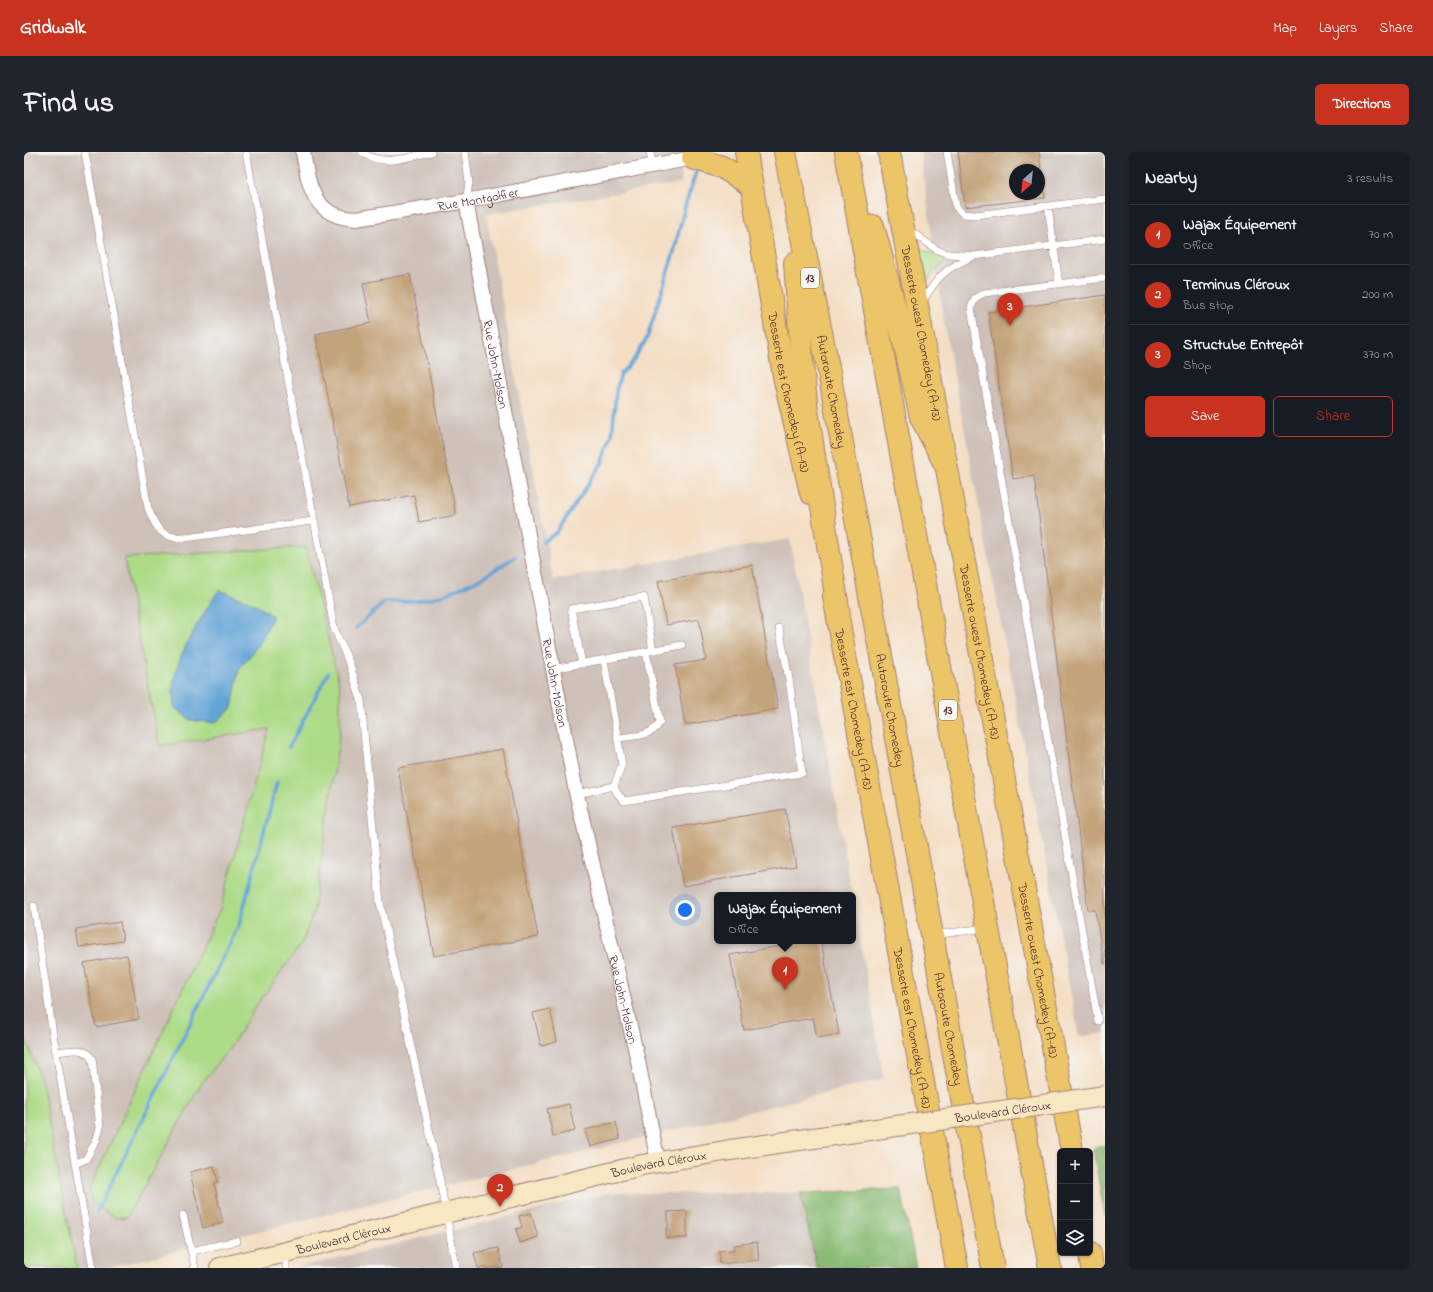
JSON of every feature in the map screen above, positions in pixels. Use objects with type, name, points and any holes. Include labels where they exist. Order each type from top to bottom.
[{"type":"main road","name":"Desserte est Chomedey (A-13)","points":[[746,152],[784,376],[839,614],[957,1268]]},
{"type":"main road","name":"Autoroute Chomedey","points":[[785,152],[790,184],[829,372],[993,1268]]},
{"type":"main road","name":"13","points":[[846,152],[1050,1268]]},
{"type":"main road","points":[[852,152],[903,337],[921,418],[946,466]]},
{"type":"main road","name":"Desserte ouest Chomedey (A-13)","points":[[889,152],[1071,1148]]},
{"type":"main road","points":[[697,155],[722,167],[751,185]]},
{"type":"main road","points":[[790,184],[802,375],[819,497],[839,614]]},
{"type":"main road","points":[[1090,1256],[1092,1268]]},
{"type":"street","name":"Rue Montgolfier","points":[[303,152],[312,192],[323,208],[347,219],[366,218],[466,201],[651,159],[697,155]]},
{"type":"street","name":"Rue John-Molson","points":[[466,201],[552,670],[577,794],[638,1061],[658,1162]]},
{"type":"street","name":"Boulevard Cléroux","points":[[220,1268],[286,1260],[446,1212],[658,1162],[1105,1096]]},
{"type":"lane","points":[[85,152],[148,508],[155,526],[163,534],[174,538],[185,538],[313,521]]},
{"type":"lane","points":[[246,152],[334,628],[350,664],[361,700],[380,902],[446,1212],[456,1268]]},
{"type":"lane","points":[[362,152],[380,160],[391,160],[431,152]]},
{"type":"lane","points":[[465,152],[469,183],[466,201]]},
{"type":"lane","points":[[947,152],[956,207],[963,214],[975,215],[1105,199]]},
{"type":"lane","points":[[1048,206],[1059,284]]},
{"type":"lane","points":[[902,225],[937,250],[949,254],[974,256],[1105,238]]},
{"type":"lane","points":[[918,308],[940,275],[952,266],[974,256]]},
{"type":"lane","points":[[1098,1021],[971,308],[975,298],[984,293],[1105,278]]},
{"type":"lane","points":[[582,664],[571,609],[644,597],[660,722],[657,728],[650,733],[618,738]]},
{"type":"lane","points":[[604,660],[622,764],[614,786],[617,793],[624,801],[802,773],[788,671],[779,628]]},
{"type":"lane","points":[[552,670],[682,645]]},
{"type":"lane","points":[[577,794],[614,786]]},
{"type":"lane","points":[[34,906],[56,1052],[92,1268]]},
{"type":"lane","points":[[932,936],[988,928]]},
{"type":"lane","points":[[56,1052],[83,1050],[88,1053],[92,1059],[100,1127],[97,1138],[86,1159],[75,1164]]},
{"type":"lane","points":[[183,1215],[195,1268]]},
{"type":"lane","points":[[191,1252],[237,1241]]},
{"type":"shaded area","points":[[24,152],[682,152],[681,183],[486,214],[553,580],[790,539],[851,892],[714,892],[714,944],[856,944],[856,916],[884,1079],[107,1268],[77,1268],[41,1082],[24,1034]]},
{"type":"shaded area","points":[[920,152],[1105,152],[1105,1033],[1079,1037],[944,322]]},
{"type":"shaded area","points":[[607,1193],[800,1193],[817,1268],[296,1268]]},
{"type":"green space","points":[[916,245],[929,253],[944,258],[945,262],[935,270],[926,284],[923,283]]},
{"type":"green space","points":[[306,547],[340,687],[340,731],[314,911],[302,943],[256,1006],[229,1049],[200,1086],[127,1217],[115,1218],[92,1202],[89,1189],[221,907],[269,729],[159,746],[124,558]]},
{"type":"green space","points":[[24,1034],[41,1082],[77,1268],[24,1268]]},
{"type":"green space","points":[[1105,1145],[1105,1216],[1093,1149]]},
{"type":"green space","points":[[901,1189],[916,1268],[817,1268],[800,1193]]},
{"type":"water","points":[[219,590],[251,602],[273,616],[260,643],[239,669],[232,708],[215,723],[190,720],[174,707],[173,688],[175,675],[190,637]]},
{"type":"building","points":[[958,152],[1039,152],[1041,164],[1009,164],[1009,200],[1027,200],[965,207]]},
{"type":"building","points":[[410,274],[456,515],[419,522],[414,495],[349,507],[316,334],[371,323],[363,283]]},
{"type":"building","points":[[1105,295],[1104,964],[1095,910],[1088,910],[1034,476],[1013,479],[988,312]]},
{"type":"building","points":[[752,565],[778,709],[685,725],[675,665],[706,660],[699,619],[666,625],[658,581]]},
{"type":"building","points":[[503,749],[538,937],[434,956],[398,768]]},
{"type":"building","points":[[785,809],[796,866],[683,886],[673,828]]},
{"type":"building","points":[[120,922],[123,941],[79,947],[76,929]]},
{"type":"building","points":[[781,944],[822,944],[839,1034],[817,1038],[813,1018],[744,1030],[730,955],[781,946]]},
{"type":"building","points":[[127,955],[139,1019],[96,1027],[84,963]]},
{"type":"building","points":[[550,1009],[557,1042],[541,1046],[533,1013]]},
{"type":"building","points":[[569,1104],[575,1131],[553,1136],[547,1109]]},
{"type":"building","points":[[616,1122],[620,1139],[590,1147],[585,1130]]},
{"type":"building","points":[[214,1166],[218,1182],[214,1183],[223,1223],[203,1228],[190,1172]]},
{"type":"building","points":[[687,1211],[687,1238],[666,1238],[666,1229],[668,1229],[668,1212]]},
{"type":"building","points":[[531,1213],[538,1237],[520,1243],[516,1229],[522,1227],[519,1216]]},
{"type":"building","points":[[757,1242],[759,1260],[720,1264],[719,1251],[734,1250],[734,1245]]},
{"type":"building","points":[[498,1248],[503,1268],[478,1268],[474,1253]]},
{"type":"waterway","points":[[543,542],[557,532],[602,463],[612,436],[616,391],[621,374],[635,358],[647,338],[673,255],[686,203],[696,172]]},
{"type":"waterway","points":[[356,628],[385,602],[417,601],[444,595],[482,578],[515,557]]},
{"type":"waterway","points":[[289,747],[328,673]]},
{"type":"waterway","points":[[97,1212],[239,925],[277,782]]},
{"type":"place","name":"Structube Entrepôt","points":[[1010,326]]},
{"type":"place","name":"Wajax Équipement","points":[[785,990]]},
{"type":"place","name":"Terminus Cléroux","points":[[500,1207]]}]
